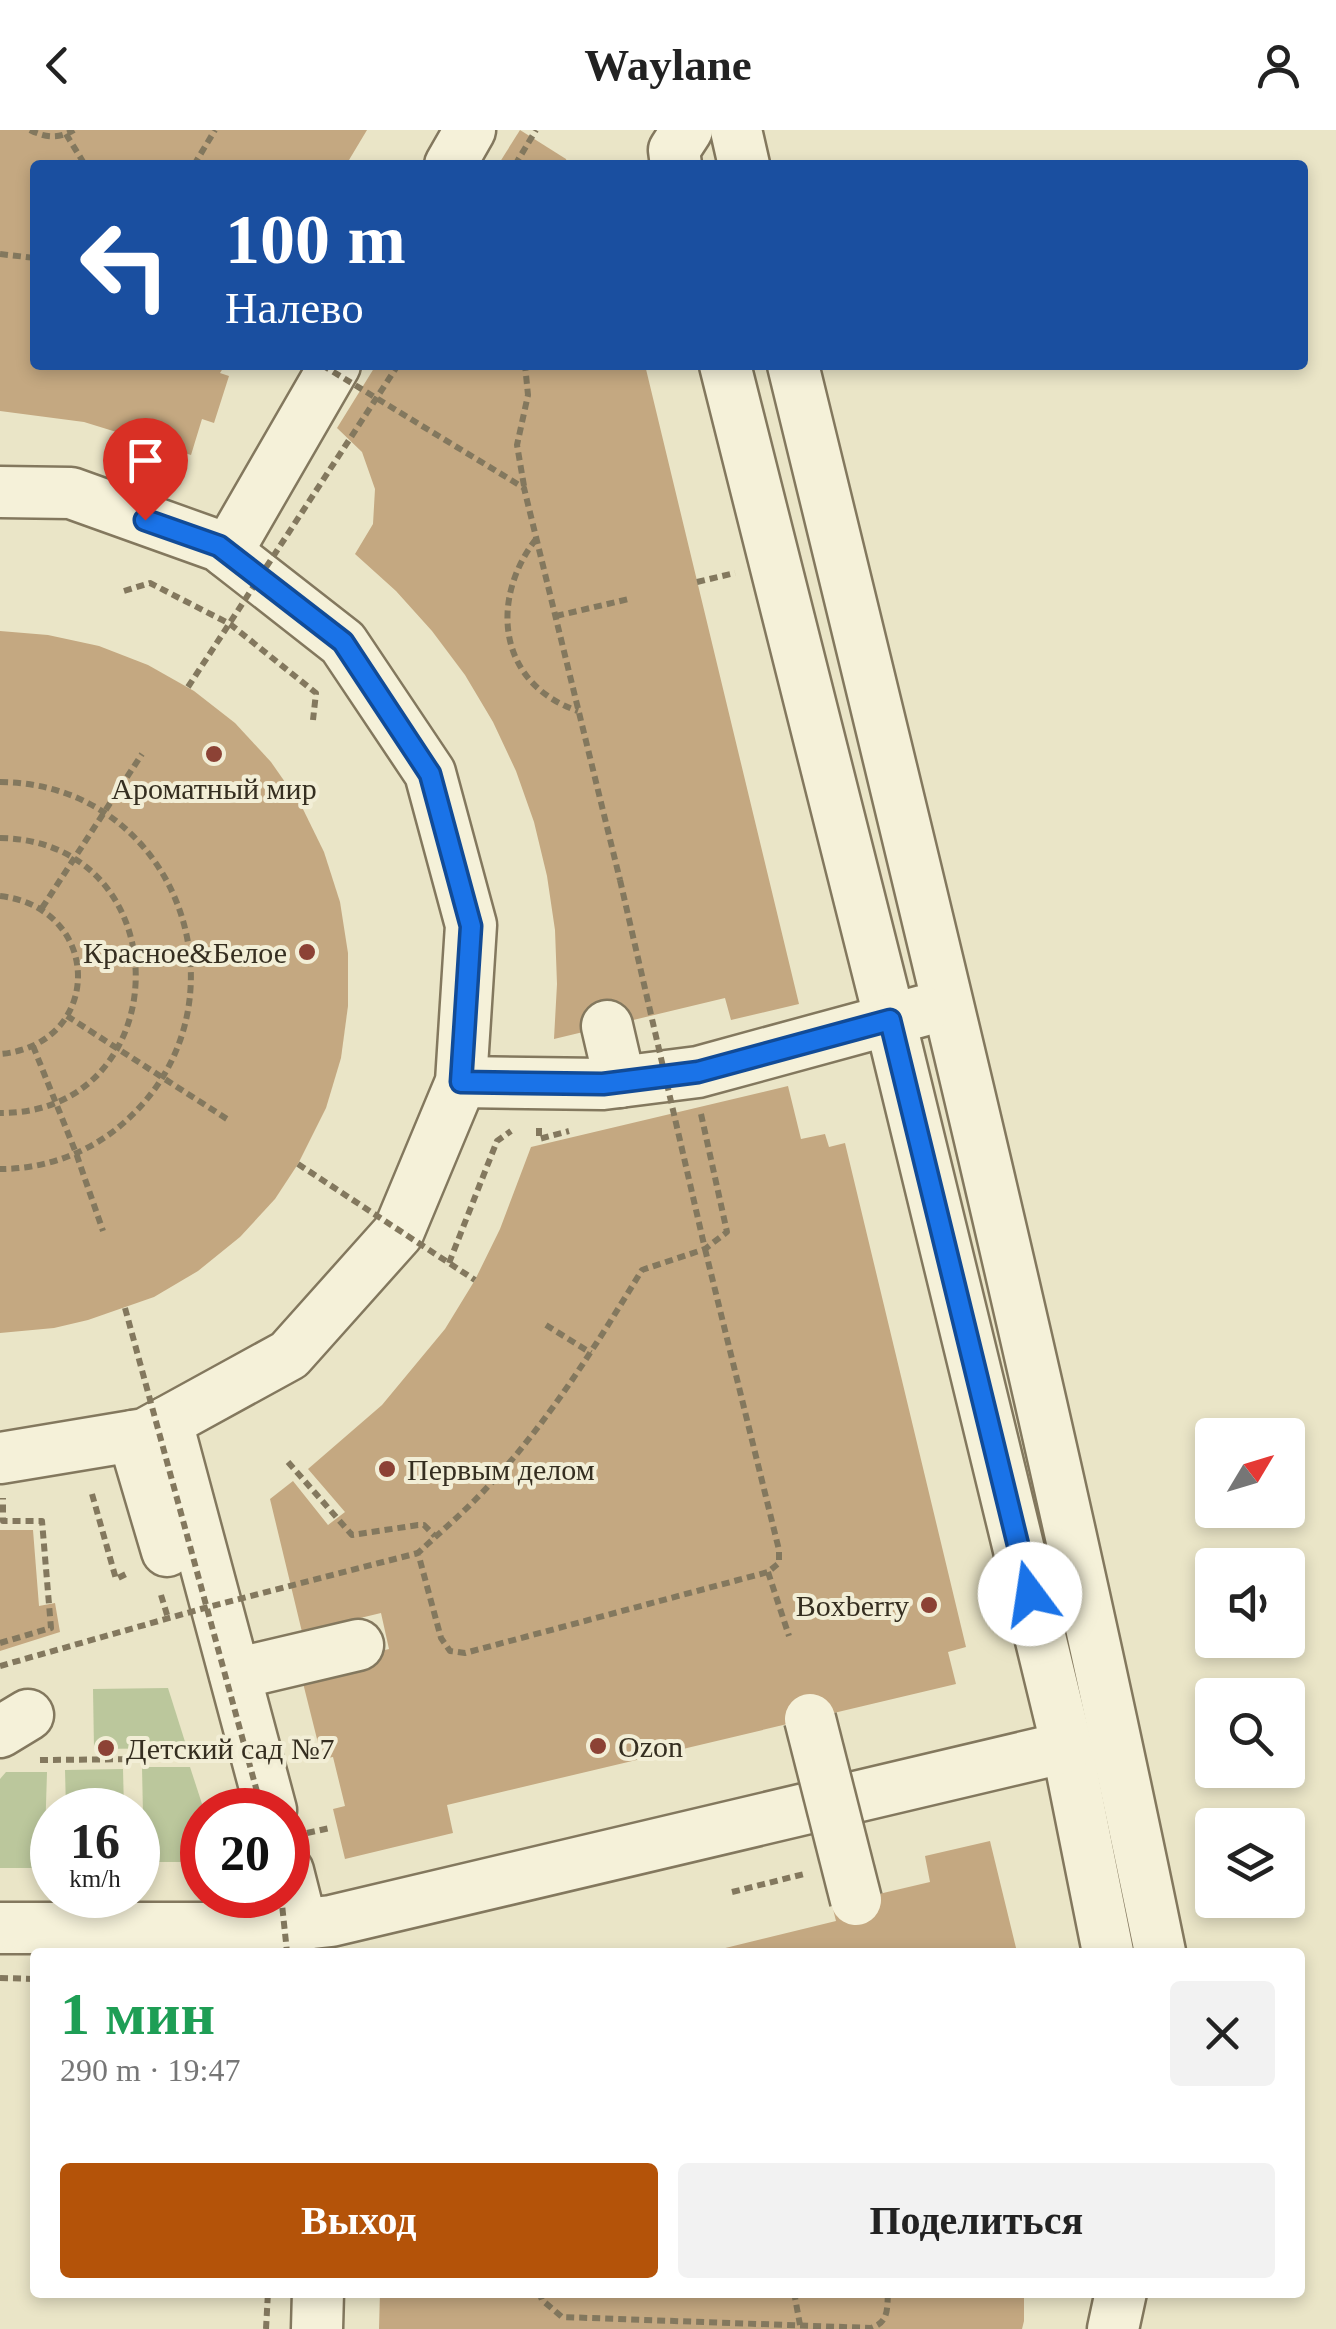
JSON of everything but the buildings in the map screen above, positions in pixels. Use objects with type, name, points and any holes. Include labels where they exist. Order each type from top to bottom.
[{"type":"lane","points":[[453,160],[470,130]]},
{"type":"lane","points":[[675,160],[674,150],[688,130]]},
{"type":"lane","points":[[736,130],[743,160]]},
{"type":"lane","points":[[228,552],[332,370]]},
{"type":"lane","points":[[726,370],[1067,1747],[1107,1948]]},
{"type":"lane","points":[[794,370],[948,1004],[1109,1703],[1159,1948]]},
{"type":"lane","points":[[0,492],[70,494],[219,546],[343,642],[430,774],[471,926],[461,1082],[398,1234],[289,1355],[150,1429],[0,1458]]},
{"type":"lane","points":[[461,1082],[669,1096],[698,1072],[948,1004]]},
{"type":"lane","points":[[607,1026],[669,1096]]},
{"type":"lane","points":[[150,1429],[273,1788]]},
{"type":"lane","points":[[150,1429],[237,1788]]},
{"type":"lane","points":[[235,1674],[358,1645]]},
{"type":"lane","points":[[810,1719],[851,1882]]},
{"type":"lane","points":[[0,1928],[294,1924],[1067,1747]]},
{"type":"lane","points":[[317,2329],[318,2298]]},
{"type":"lane","points":[[1113,2329],[1120,2298]]},
{"type":"path","points":[[30,130],[44,137],[70,132],[84,160]]},
{"type":"path","points":[[197,160],[214,130]]},
{"type":"path","points":[[519,160],[536,130]]},
{"type":"path","points":[[0,254],[30,257]]},
{"type":"path","points":[[330,370],[524,488]]},
{"type":"path","points":[[188,687],[395,370]]},
{"type":"path","points":[[418,1553],[440,1638],[450,1650],[465,1653],[768,1572],[779,1563],[779,1550],[524,488],[517,445],[528,396],[525,370]]},
{"type":"path","points":[[536,538],[523,556],[508,593],[508,633],[515,655],[540,691],[579,711]]},
{"type":"path","points":[[124,591],[150,583],[230,624],[316,693],[314,720]]},
{"type":"path","points":[[556,616],[629,598]]},
{"type":"path","points":[[42,908],[142,754]]},
{"type":"path","points":[[0,782],[50,788],[82,800],[137,840],[158,865],[175,895],[192,960],[192,994],[186,1027],[163,1078],[136,1113],[110,1135],[76,1153],[49,1163],[0,1169]]},
{"type":"path","points":[[0,838],[44,845],[94,874],[127,921],[138,978],[134,1006],[117,1048],[91,1080],[41,1108],[0,1113]]},
{"type":"path","points":[[0,896],[19,898],[42,908],[64,930],[77,961],[78,984],[73,1005],[45,1040],[0,1054]]},
{"type":"path","points":[[67,1015],[230,1121]]},
{"type":"path","points":[[33,1046],[102,1231]]},
{"type":"path","points":[[0,1666],[418,1553],[476,1499],[523,1444],[591,1353],[642,1270],[706,1249],[727,1232],[699,1114],[669,1096]]},
{"type":"path","points":[[449,1264],[497,1141],[511,1131]]},
{"type":"path","points":[[298,1164],[475,1280]]},
{"type":"path","points":[[125,1308],[256,1788]]},
{"type":"path","points":[[546,1325],[591,1353]]},
{"type":"path","points":[[288,1462],[352,1535],[424,1525],[436,1536]]},
{"type":"path","points":[[92,1494],[116,1579],[131,1574]]},
{"type":"path","points":[[0,1643],[50,1628],[42,1521],[3,1521]]},
{"type":"path","points":[[768,1572],[790,1636]]},
{"type":"path","points":[[22,1736],[145,1759]]},
{"type":"path","points":[[310,1833],[330,1828]]},
{"type":"path","points":[[732,1892],[851,1882]]},
{"type":"path","points":[[0,1978],[30,1979]]},
{"type":"path","points":[[266,2329],[268,2298]]},
{"type":"path","points":[[541,2298],[562,2316],[872,2328],[881,2325],[887,2316],[888,2298]]},
{"type":"path","points":[[795,2298],[800,2325]]},
{"type":"green space","points":[[168,1688],[187,1748],[94,1749],[93,1689]]},
{"type":"green space","points":[[142,1767],[190,1767],[197,1788],[180,1788],[180,1862],[160,1862],[160,1788],[142,1788]]},
{"type":"green space","points":[[123,1769],[123,1788],[65,1788],[65,1770]]},
{"type":"green space","points":[[6,1772],[47,1772],[46,1788],[30,1788],[30,1868],[0,1868],[0,1779]]},
{"type":"place","name":"Ароматный мир","points":[[214,754]]},
{"type":"place","name":"Красное&Белое","points":[[307,952]]},
{"type":"place","name":"Первым делом","points":[[387,1469]]},
{"type":"place","name":"Boxberry","points":[[929,1605]]},
{"type":"place","name":"Ozon","points":[[598,1746]]},
{"type":"place","name":"Детский сад №7","points":[[106,1748]]},
{"type":"route","points":[[145,520],[219,546],[343,642],[430,774],[471,926],[461,1082],[603,1084],[645,1080],[698,1072],[890,1020],[1030,1594]]}]
